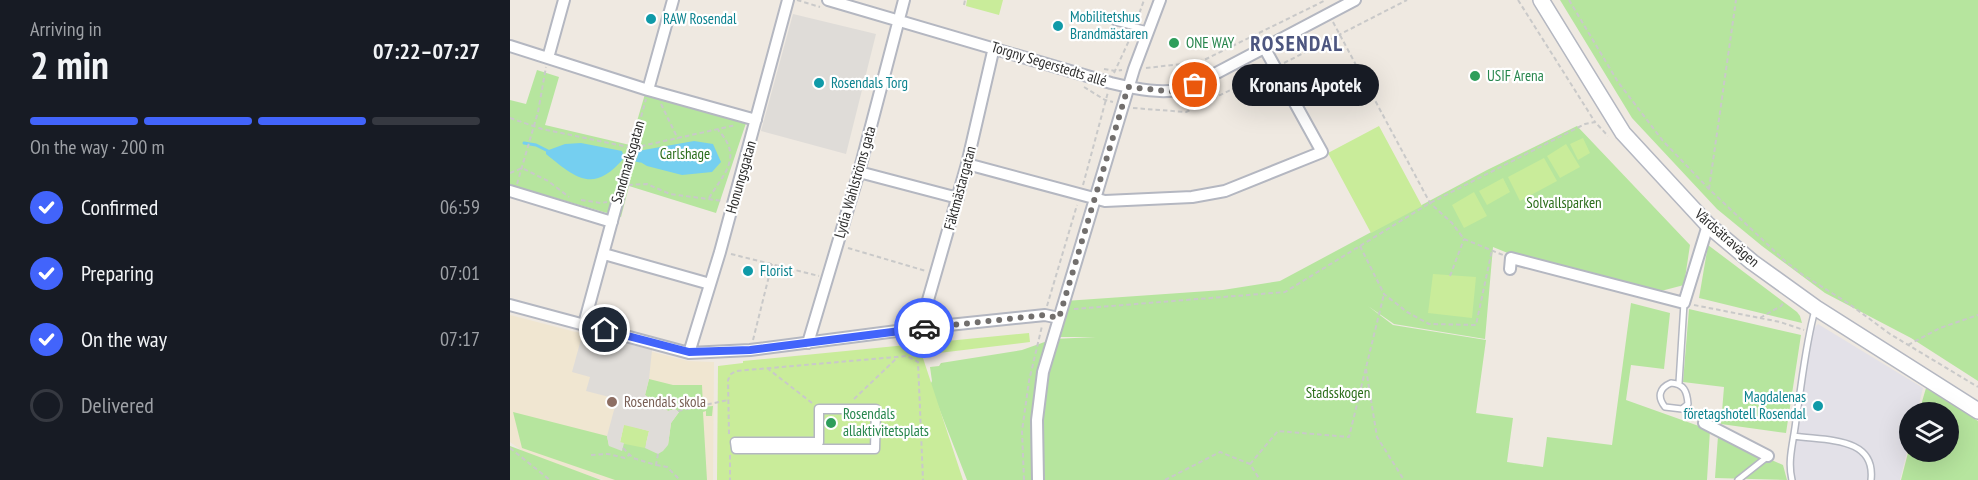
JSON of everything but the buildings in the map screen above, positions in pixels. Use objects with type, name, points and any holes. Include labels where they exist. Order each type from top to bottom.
[{"type":"main road","name":"Vårdsätravägen","points":[[1541,0],[1623,133],[1708,225],[1816,308],[1978,411]]},
{"type":"street","points":[[548,58],[564,0]]},
{"type":"street","points":[[652,91],[673,0]]},
{"type":"street","name":"Honungsgatan","points":[[689,352],[710,284],[788,0]]},
{"type":"street","name":"Torgny Segerstedts allé","points":[[828,0],[1128,87],[1164,92],[1188,88],[1355,0]]},
{"type":"street","name":"Lydia Wahlströms gata","points":[[808,343],[859,172],[904,0]]},
{"type":"street","points":[[1038,480],[1037,420],[1043,372],[1122,105],[1160,0]]},
{"type":"street","points":[[510,45],[652,91],[756,120]]},
{"type":"street","name":"Fäktmästargatan","points":[[920,328],[967,164],[994,47]]},
{"type":"street","points":[[967,164],[1105,201],[1192,197],[1225,191],[1322,152],[1265,49]]},
{"type":"street","points":[[859,172],[958,198]]},
{"type":"street","points":[[512,192],[612,222]]},
{"type":"street","name":"Sandmarksgatan","points":[[584,324],[618,199]]},
{"type":"street","points":[[1510,264],[1684,303],[1708,225]]},
{"type":"street","points":[[604,254],[710,284]]},
{"type":"street","points":[[510,305],[689,352],[750,350],[920,328],[1045,315],[1059,318]]},
{"type":"street","points":[[819,409],[844,409],[876,409],[875,449],[736,449],[735,442],[819,442],[819,409]]},
{"type":"street","points":[[1704,423],[1768,456]]},
{"type":"lane","points":[[1115,22],[1148,30]]},
{"type":"lane","points":[[1679,383],[1664,386],[1660,393],[1660,400],[1665,407],[1682,409],[1688,404],[1684,388],[1679,383],[1684,303]]},
{"type":"lane","points":[[1792,480],[1789,469],[1809,333],[1816,308]]},
{"type":"lane","points":[[1794,436],[1851,444],[1866,453],[1872,469],[1871,480]]},
{"type":"lane","points":[[1738,480],[1768,456]]},
{"type":"path","points":[[964,5],[966,0]]},
{"type":"path","points":[[1024,480],[1022,431],[1029,381],[1045,315],[1105,100],[1144,0]]},
{"type":"path","points":[[1115,71],[1200,62],[1326,0]]},
{"type":"path","points":[[1105,100],[1130,108],[1186,112],[1407,0]]},
{"type":"path","points":[[1518,0],[1595,122]]},
{"type":"path","points":[[1569,0],[1618,82],[1663,141],[1709,189],[1785,261],[1890,334],[1978,387]]},
{"type":"path","points":[[1709,189],[1736,0]]},
{"type":"path","points":[[1321,1],[1430,203],[1452,223],[1464,239],[1492,250],[1510,264]]},
{"type":"path","points":[[512,192],[523,165],[534,126],[545,72]]},
{"type":"path","points":[[652,91],[678,139]]},
{"type":"path","name":"Sandmarksgatan","points":[[618,199],[652,91]]},
{"type":"path","points":[[510,118],[534,126],[633,148],[737,125]]},
{"type":"path","points":[[1073,309],[1285,292],[1430,203],[1585,124]]},
{"type":"path","points":[[709,198],[728,168],[731,155],[730,146],[717,130]]},
{"type":"path","points":[[1450,276],[1464,239]]},
{"type":"path","points":[[837,244],[936,274]]},
{"type":"path","points":[[1360,246],[1384,294],[1407,312],[1429,324],[1476,325],[1492,250]]},
{"type":"path","points":[[744,257],[746,251]]},
{"type":"path","points":[[733,255],[827,278]]},
{"type":"path","points":[[750,350],[772,264]]},
{"type":"path","points":[[1760,318],[1781,306],[1792,291]]},
{"type":"path","points":[[1250,464],[1278,432],[1349,437],[1384,294]]},
{"type":"path","points":[[1684,303],[1780,322],[1809,333]]},
{"type":"path","points":[[1908,345],[1940,328],[1978,315]]},
{"type":"path","points":[[729,433],[728,380],[731,374],[741,370],[907,356],[918,362],[923,480]]},
{"type":"path","points":[[844,409],[899,357]]},
{"type":"path","points":[[741,363],[741,370]]},
{"type":"path","points":[[1366,367],[1377,437],[1404,480]]},
{"type":"path","points":[[767,369],[819,409]]},
{"type":"path","points":[[678,411],[728,399]]},
{"type":"path","points":[[729,446],[730,480]]},
{"type":"path","points":[[510,448],[550,480]]},
{"type":"path","points":[[623,448],[629,455],[667,467],[680,480]]},
{"type":"path","points":[[1165,480],[1221,452],[1250,464],[1260,480]]},
{"type":"path","points":[[591,455],[608,454],[625,458],[629,455]]},
{"type":"path","points":[[656,465],[658,454]]},
{"type":"shaded area","name":"Rosendals Torg","points":[[793,14],[876,34],[846,154],[761,131]]},
{"type":"shaded area","name":"Rosendals skola","points":[[510,315],[688,361],[714,362],[713,480],[603,480],[528,455],[510,442]]},
{"type":"shaded area","points":[[1818,324],[1923,388],[1920,402],[1899,402],[1899,462],[1904,462],[1900,480],[1792,480],[1792,448],[1809,333]]},
{"type":"shaded area","points":[[583,332],[652,350],[645,395],[668,411],[675,409],[679,412],[671,423],[668,445],[663,451],[658,454],[645,448],[649,431],[624,425],[620,442],[624,443],[622,451],[609,446],[607,436],[617,399],[586,391],[590,377],[572,372]]},
{"type":"green space","points":[[967,0],[1003,0],[999,15],[966,6]]},
{"type":"green space","points":[[1560,0],[1978,0],[1978,381],[1911,338],[1825,293],[1717,209],[1632,118]]},
{"type":"green space","name":"Carlshage","points":[[537,70],[559,77],[545,125],[630,145],[645,94],[747,120],[716,213],[629,186],[621,217],[510,185],[510,100],[526,104]]},
{"type":"green space","points":[[1379,126],[1422,206],[1371,233],[1328,153]]},
{"type":"green space","points":[[1577,126],[1690,245],[1684,285],[1661,291],[1520,258],[1493,247],[1485,339],[1394,324],[1368,306],[1393,325],[1486,340],[1476,413],[1513,418],[1507,462],[1543,467],[1547,437],[1612,445],[1631,303],[1670,313],[1664,369],[1631,365],[1626,400],[1710,430],[1707,480],[967,480],[930,385],[932,381],[930,367],[939,366],[941,363],[1022,350],[1053,339],[1096,337],[1054,337],[1065,301],[1223,290],[1280,281],[1487,170]]},
{"type":"green space","points":[[1583,138],[1590,153],[1578,160],[1570,144]]},
{"type":"green space","points":[[1566,144],[1580,167],[1560,178],[1547,156]]},
{"type":"green space","points":[[1544,158],[1557,181],[1520,201],[1508,177]]},
{"type":"green space","points":[[1503,178],[1510,192],[1487,205],[1479,191]]},
{"type":"green space","points":[[1474,192],[1487,216],[1464,228],[1452,205]]},
{"type":"green space","points":[[1708,245],[1797,312],[1802,323],[1699,298]]},
{"type":"green space","points":[[1433,274],[1476,277],[1472,318],[1428,313]]},
{"type":"green space","points":[[1689,309],[1801,335],[1786,433],[1721,424],[1724,387],[1683,382]]},
{"type":"green space","name":"Rosendals allaktivitetsplats","points":[[1029,333],[1030,342],[922,355],[963,480],[717,480],[718,366],[743,363],[743,361]]},
{"type":"green space","points":[[649,379],[673,385],[702,385],[703,407],[713,406],[712,416],[706,416],[706,411],[703,412],[707,480],[615,480],[522,448],[513,412],[607,436],[609,446],[620,443],[668,445],[671,423],[679,412],[675,409],[668,411],[645,395]]},
{"type":"green space","points":[[1926,388],[1948,402],[1922,402]]},
{"type":"green space","points":[[1959,409],[1978,421],[1978,480],[1901,480],[1906,462],[1959,462]]},
{"type":"green space","points":[[624,424],[649,431],[645,448],[620,443]]},
{"type":"green space","points":[[1718,436],[1783,465],[1787,480],[1715,478]]},
{"type":"green space","points":[[510,446],[601,480],[510,480]]},
{"type":"water","points":[[694,141],[713,144],[721,162],[712,172],[682,175],[647,166],[637,160],[638,151]]},
{"type":"water","points":[[581,143],[622,151],[624,158],[604,176],[586,179],[567,171],[546,154],[546,151],[565,144]]},
{"type":"waterway","points":[[524,143],[536,145],[548,151]]},
{"type":"waterway","points":[[623,157],[640,161]]},
{"type":"way so far","points":[[924,328],[1045,315],[1059,318],[1128,87],[1177,92],[1195,85]]},
{"type":"place","name":"RAW Rosendal","points":[[651,19]]},
{"type":"place","name":"Mobilitetshus Brandmästaren","points":[[1058,26]]},
{"type":"place","name":"ONE WAY","points":[[1174,43]]},
{"type":"place","name":"USIF Arena","points":[[1475,76]]},
{"type":"place","name":"Rosendals Torg","points":[[819,83]]},
{"type":"place","name":"Kronans Apotek","points":[[1195,85]]},
{"type":"place","name":"Florist","points":[[748,271]]},
{"type":"place","name":"Rosendals skola","points":[[612,402]]},
{"type":"place","name":"Magdalenas företagshotell Rosendal","points":[[1818,406]]},
{"type":"place","name":"Rosendals allaktivitetsplats","points":[[831,423]]},
{"type":"district","name":"ROSENDAL","points":[[1297,44]]},
{"type":"route","points":[[605,330],[689,352],[750,350],[924,328]]},
{"type":"park label","name":"Solvallsparken","points":[[1564,203]]},
{"type":"park label","name":"Stadsskogen","points":[[1338,393]]}]
